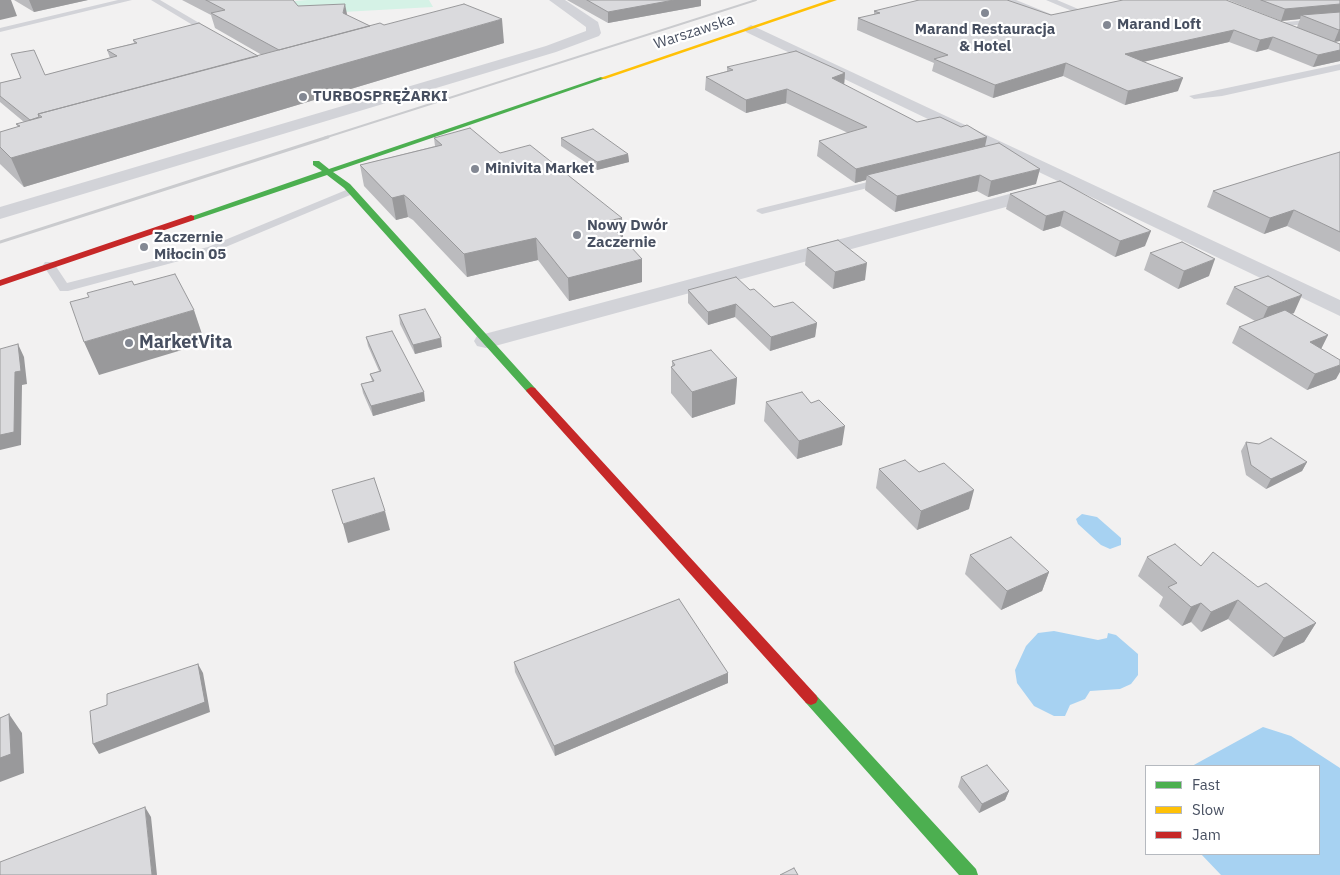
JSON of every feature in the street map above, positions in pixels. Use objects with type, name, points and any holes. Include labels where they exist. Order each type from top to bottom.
[{"type":"main road","name":"Warszawska","points":[[648,58],[806,0]]},
{"type":"main road","name":"Warszawska","points":[[648,58],[750,30],[834,0]]},
{"type":"main road","points":[[0,283],[329,172],[450,134],[648,58]]},
{"type":"main road","points":[[648,58],[311,164],[329,172],[351,187],[486,341],[970,875]]},
{"type":"street","points":[[0,213],[551,49],[594,33],[593,26],[556,0]]},
{"type":"street","points":[[1270,23],[1301,35]]},
{"type":"street","points":[[750,30],[1076,182],[1340,309]]},
{"type":"street","points":[[486,341],[1076,182]]},
{"type":"lane","points":[[0,30],[128,0]]},
{"type":"lane","points":[[154,0],[223,39]]},
{"type":"lane","points":[[1009,0],[1066,19],[1086,14],[1050,0]]},
{"type":"lane","points":[[1270,23],[1340,19]]},
{"type":"lane","points":[[1194,96],[1222,94],[1340,67]]},
{"type":"lane","points":[[989,155],[1008,150]]},
{"type":"lane","points":[[762,211],[894,178]]},
{"type":"lane","points":[[49,266],[64,288],[212,248],[351,187]]},
{"type":"green space","points":[[307,0],[429,0],[433,7],[289,15],[272,3]]},
{"type":"water","points":[[1082,514],[1097,517],[1121,538],[1121,545],[1110,549],[1101,545],[1078,524],[1076,519]]},
{"type":"water","points":[[1054,631],[1098,640],[1107,638],[1108,633],[1116,635],[1138,654],[1138,675],[1131,684],[1120,689],[1090,691],[1085,699],[1070,705],[1065,716],[1054,716],[1034,706],[1017,683],[1015,670],[1026,646],[1038,633]]},
{"type":"water","points":[[1263,727],[1291,736],[1340,768],[1340,875],[1221,875],[1202,855],[1320,855],[1320,765],[1194,765]]},
{"type":"building","points":[[206,0],[293,0],[298,6],[345,4],[343,13],[370,26],[279,50],[211,13],[225,10]]},
{"type":"building","points":[[587,0],[674,0],[608,12]]},
{"type":"building","points":[[919,0],[1007,0],[1051,15],[1123,0],[1226,0],[1340,44],[1340,50],[1318,55],[1273,37],[1260,40],[1234,30],[1125,54],[1183,78],[1128,91],[1066,63],[995,85],[934,59],[948,55],[858,18],[880,13],[874,11]]},
{"type":"building","points":[[1261,0],[1340,0],[1340,4],[1285,9]]},
{"type":"building","points":[[464,4],[502,19],[11,158],[0,147],[0,132],[20,126],[16,124],[42,117],[38,114],[380,23],[384,25]]},
{"type":"building","points":[[1340,12],[1339,30],[1301,15]]},
{"type":"building","points":[[199,23],[258,56],[38,114],[39,117],[30,120],[0,96],[0,83],[21,78],[11,54],[34,50],[45,75],[117,56],[107,50],[137,43],[133,40]]},
{"type":"building","points":[[796,51],[845,73],[832,78],[917,122],[940,117],[961,127],[967,125],[987,137],[856,169],[819,141],[867,127],[787,89],[746,100],[706,77],[733,70],[727,67]]},
{"type":"building","points":[[470,128],[500,153],[530,145],[622,218],[607,221],[642,259],[568,278],[536,238],[464,254],[409,199],[404,195],[392,198],[360,165],[442,145],[434,138]]},
{"type":"building","points":[[593,129],[628,154],[597,162],[561,138]]},
{"type":"building","points":[[999,143],[1040,169],[991,181],[980,175],[897,196],[867,175]]},
{"type":"building","points":[[1340,152],[1340,232],[1294,210],[1270,218],[1213,191],[1293,166]]},
{"type":"building","points":[[1060,181],[1151,231],[1120,241],[1064,211],[1046,216],[1010,194]]},
{"type":"building","points":[[838,240],[867,263],[835,272],[807,248]]},
{"type":"building","points":[[1182,242],[1215,259],[1184,271],[1150,253]]},
{"type":"building","points":[[175,274],[194,310],[84,342],[70,302],[89,297],[87,293],[132,281],[134,285]]},
{"type":"building","points":[[1268,276],[1302,295],[1268,307],[1234,287]]},
{"type":"building","points":[[736,277],[750,290],[754,289],[774,307],[793,302],[817,323],[771,337],[736,304],[708,312],[688,290]]},
{"type":"building","points":[[425,309],[441,338],[413,345],[399,315]]},
{"type":"building","points":[[1285,310],[1328,335],[1310,342],[1340,360],[1340,365],[1315,374],[1239,327]]},
{"type":"building","points":[[392,331],[424,392],[371,406],[361,384],[374,381],[370,374],[381,371],[366,337]]},
{"type":"building","points":[[18,344],[21,371],[15,372],[14,432],[0,435],[0,349]]},
{"type":"building","points":[[711,350],[737,378],[692,392],[671,367],[675,365],[672,361]]},
{"type":"building","points":[[802,392],[811,403],[819,400],[845,426],[799,441],[766,402]]},
{"type":"building","points":[[1271,438],[1307,462],[1271,479],[1251,465],[1246,442],[1259,444]]},
{"type":"building","points":[[905,460],[919,472],[944,463],[974,490],[921,511],[879,469]]},
{"type":"building","points":[[374,478],[385,511],[343,524],[332,490]]},
{"type":"building","points":[[1011,537],[1049,572],[1007,591],[970,555]]},
{"type":"building","points":[[1175,544],[1201,566],[1213,552],[1258,587],[1266,583],[1316,623],[1284,638],[1238,600],[1211,612],[1201,603],[1191,607],[1168,587],[1177,583],[1147,557]]},
{"type":"building","points":[[679,599],[728,673],[554,746],[514,662]]},
{"type":"building","points":[[198,664],[205,702],[93,744],[90,711],[107,705],[107,694]]},
{"type":"building","points":[[9,714],[11,754],[0,758],[0,718]]},
{"type":"building","points":[[987,765],[1009,791],[982,804],[961,777]]},
{"type":"building","points":[[145,807],[152,875],[0,875],[0,862]]},
{"type":"building","points":[[794,868],[798,875],[780,875]]},
{"type":"railway","points":[[324,138],[756,0]]},
{"type":"railway","points":[[0,242],[328,137]]},
{"type":"traffic: fast","points":[[191,218],[603,78]]},
{"type":"traffic: fast","points":[[316,163],[347,186],[531,390]]},
{"type":"traffic: fast","points":[[811,699],[970,875]]},
{"type":"traffic: slow","points":[[603,78],[834,0]]},
{"type":"traffic: jam","points":[[0,283],[191,218]]},
{"type":"traffic: jam","points":[[531,390],[811,699]]},
{"type":"place","name":"Marand Restauracja & Hotel","points":[[985,13]]},
{"type":"place","name":"Marand Loft","points":[[1107,25]]},
{"type":"place","name":"TURBOSPRĘŻARKI","points":[[303,97]]},
{"type":"place","name":"Minivita Market","points":[[475,169]]},
{"type":"place","name":"Nowy Dwór Zaczernie","points":[[577,235]]},
{"type":"place","name":"Zaczernie Miłocin 05","points":[[144,247]]},
{"type":"place","name":"MarketVita","points":[[129,343]]}]
